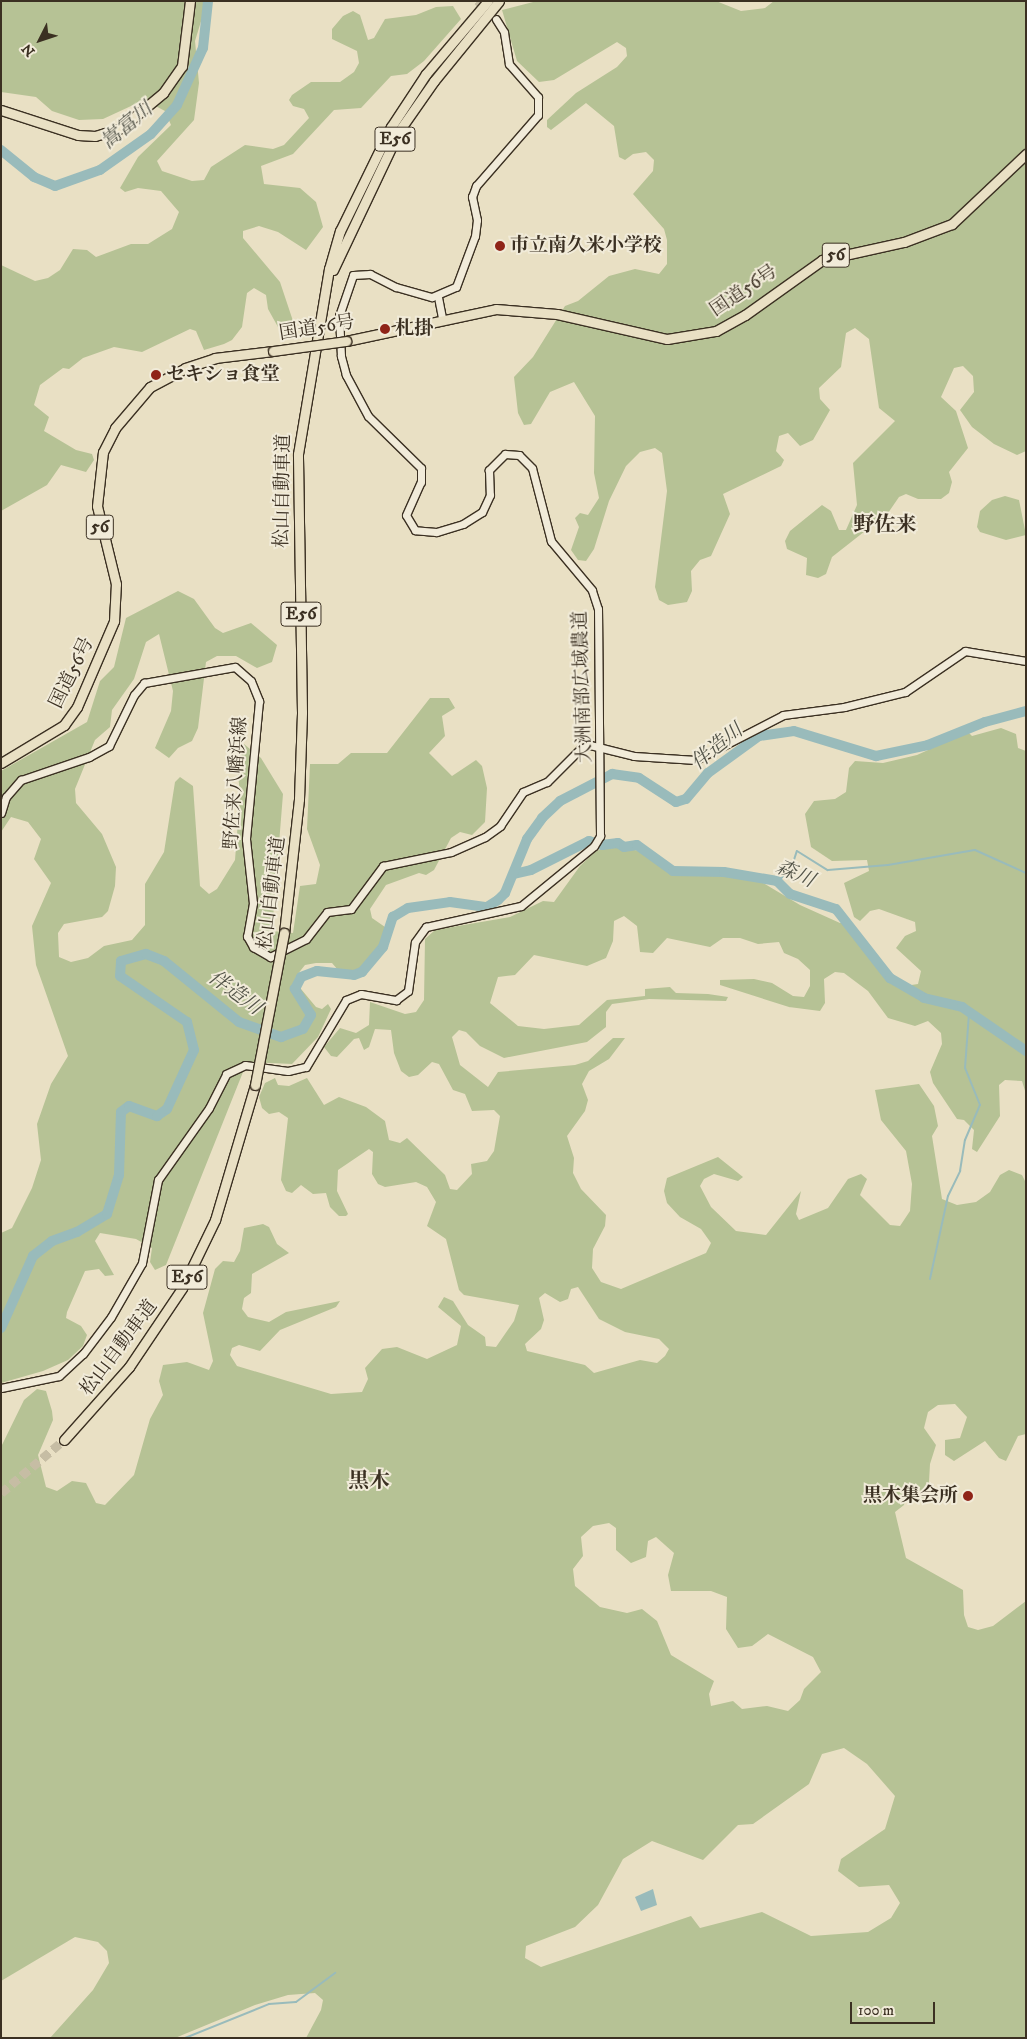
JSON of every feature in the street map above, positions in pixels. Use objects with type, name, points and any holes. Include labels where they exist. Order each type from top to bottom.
[{"type":"highway","points":[[1,110],[78,135],[95,136],[121,128],[164,93],[182,66],[190,1]]},
{"type":"highway","name":"松山自動車道","points":[[64,1440],[129,1368],[190,1273],[221,1202],[255,1085],[284,933],[296,839],[302,712],[298,454],[324,296],[340,231],[380,147],[426,74],[488,1]]},
{"type":"highway","name":"松山自動車道","points":[[324,296],[357,216],[400,131],[434,81],[499,1]]},
{"type":"highway","name":"国道56号","points":[[1,763],[64,725],[77,707],[111,629],[118,598],[116,584],[101,531],[97,482],[104,452],[115,428],[150,388],[185,368],[215,358],[346,341],[442,318],[496,309],[557,314],[638,335],[667,339],[716,331],[745,315],[822,260],[929,234],[967,212],[1026,154]]},
{"type":"street","points":[[442,318],[438,297],[456,287],[475,236],[477,220],[472,197],[476,186],[538,115],[538,97],[508,64],[504,32],[496,19]]},
{"type":"street","name":"大洲南部広域農道","points":[[1,1388],[59,1376],[84,1354],[111,1317],[142,1263],[158,1180],[209,1108],[226,1074],[245,1065],[288,1071],[306,1067],[346,1000],[361,994],[396,1000],[408,991],[412,982],[413,951],[426,927],[521,906],[594,846],[603,819],[602,746],[595,598],[551,541],[532,468],[519,454],[505,454],[488,470],[488,504],[482,512],[463,524],[436,532],[415,530],[406,514],[421,482],[421,468],[414,457],[377,427],[346,375],[339,316],[354,276],[370,274],[396,287],[438,297]]},
{"type":"street","name":"野佐来八幡浜線","points":[[1,813],[6,797],[21,780],[89,757],[109,746],[134,695],[144,683],[235,668],[251,681],[258,701],[246,839],[253,902],[248,936],[254,947],[270,957],[306,939],[327,912],[351,909],[383,866],[451,852],[485,837],[500,826],[523,792],[547,782],[580,749],[602,746],[634,756],[696,760],[784,715],[844,708],[905,692],[965,651],[1026,661]]},
{"type":"green space","points":[[1,1],[213,1],[202,18],[195,41],[199,83],[194,120],[157,161],[162,171],[192,181],[204,180],[211,167],[245,145],[273,149],[284,145],[309,118],[304,109],[293,106],[289,100],[292,95],[311,82],[340,82],[354,72],[359,63],[357,51],[332,39],[332,29],[343,16],[353,11],[360,15],[368,40],[374,38],[385,19],[416,15],[436,7],[453,6],[461,19],[424,61],[407,74],[391,76],[361,108],[334,110],[293,154],[261,166],[264,184],[300,188],[316,202],[323,227],[306,250],[278,232],[259,226],[243,231],[243,238],[280,282],[293,321],[292,333],[283,336],[268,309],[266,295],[254,288],[247,293],[242,327],[232,340],[224,344],[204,350],[196,331],[190,329],[142,352],[114,347],[83,358],[69,369],[63,368],[40,385],[34,405],[49,417],[44,431],[76,450],[92,454],[94,460],[86,472],[61,465],[47,485],[1,511],[1,265],[35,281],[48,278],[60,270],[73,249],[87,250],[96,257],[131,244],[148,244],[172,229],[179,212],[161,191],[138,188],[125,192],[120,188],[138,157],[171,125],[165,111],[144,100],[103,119],[79,120],[52,111],[36,97],[1,92]]},
{"type":"green space","points":[[537,1],[716,1],[741,11],[765,8],[774,1],[1026,1],[1026,451],[1017,455],[994,444],[972,427],[960,410],[974,392],[973,376],[963,366],[954,368],[941,397],[956,411],[968,448],[949,472],[952,482],[949,493],[941,499],[918,499],[906,494],[899,497],[888,513],[832,557],[826,574],[818,578],[806,575],[807,558],[787,549],[785,541],[790,531],[822,505],[831,511],[839,530],[846,530],[857,505],[853,463],[895,421],[879,408],[869,339],[855,328],[846,333],[841,367],[819,388],[820,399],[830,410],[813,440],[800,446],[788,433],[779,436],[776,451],[784,460],[781,466],[723,494],[730,514],[711,556],[700,560],[691,571],[692,591],[687,602],[668,605],[659,600],[655,587],[667,491],[662,453],[655,448],[640,452],[626,466],[609,501],[594,549],[586,561],[578,560],[571,550],[579,527],[575,518],[580,513],[588,515],[599,498],[594,473],[595,416],[574,382],[550,392],[531,424],[524,425],[518,413],[514,377],[533,357],[565,306],[578,301],[609,276],[635,269],[659,274],[667,264],[667,240],[664,229],[633,194],[653,171],[654,160],[646,152],[633,154],[625,160],[619,157],[614,126],[586,103],[551,130],[547,127],[547,120],[576,93],[617,67],[627,56],[626,48],[617,42],[554,80],[539,82],[517,61],[502,10]]},
{"type":"green space","points":[[1005,496],[1019,500],[1026,535],[1006,540],[980,532],[977,527],[980,511],[992,500]]},
{"type":"green space","points":[[178,591],[194,599],[215,628],[223,633],[251,623],[277,645],[272,662],[257,668],[236,656],[217,656],[206,662],[198,728],[192,741],[178,748],[169,758],[155,748],[171,711],[173,691],[159,634],[146,642],[134,679],[112,710],[110,727],[95,740],[75,789],[76,803],[102,834],[116,867],[115,886],[108,911],[102,917],[64,924],[58,933],[59,957],[71,962],[88,958],[104,946],[132,940],[145,925],[145,884],[164,852],[175,782],[180,777],[193,786],[200,886],[209,894],[217,889],[235,860],[240,795],[236,750],[244,744],[261,758],[283,794],[272,931],[293,933],[300,886],[316,884],[320,865],[307,829],[310,764],[338,764],[351,753],[387,753],[430,698],[449,698],[455,708],[442,716],[445,736],[429,753],[452,776],[476,760],[482,766],[487,788],[485,822],[472,835],[460,832],[451,838],[434,870],[426,875],[419,873],[386,885],[370,909],[372,918],[385,927],[380,947],[356,976],[343,976],[332,963],[305,965],[297,975],[301,989],[316,1007],[322,1009],[328,1004],[331,1009],[318,1037],[292,1064],[247,1062],[166,1265],[155,1270],[150,1262],[152,1248],[136,1239],[100,1233],[95,1241],[114,1275],[105,1276],[99,1269],[85,1271],[66,1318],[81,1326],[87,1335],[83,1346],[68,1360],[43,1371],[1,1383],[1,1233],[12,1228],[32,1188],[41,1160],[37,1124],[51,1084],[68,1056],[36,965],[32,926],[51,883],[34,859],[41,839],[28,822],[11,817],[1,832],[1,771],[87,722],[100,681],[114,667],[126,618]]},
{"type":"green space","points":[[1001,728],[1016,734],[1018,748],[1026,751],[1026,1094],[1022,1081],[1005,1080],[999,1085],[1000,1116],[977,1152],[972,1149],[974,1130],[964,1120],[957,1119],[933,1083],[930,1072],[942,1044],[941,1033],[928,1021],[915,1026],[888,1018],[868,991],[844,973],[835,972],[824,979],[825,1003],[820,1011],[789,1007],[720,985],[720,980],[754,979],[772,983],[793,996],[804,997],[810,986],[810,970],[798,959],[784,953],[779,942],[758,944],[740,938],[723,938],[710,947],[667,938],[653,953],[640,952],[637,926],[624,916],[614,921],[613,941],[606,958],[587,966],[534,955],[515,975],[498,977],[490,1003],[518,1026],[544,1029],[579,1025],[607,1000],[645,996],[645,989],[670,987],[676,993],[728,997],[726,1001],[649,999],[612,1004],[606,1012],[606,1027],[587,1042],[504,1058],[480,1046],[466,1032],[459,1030],[452,1037],[460,1065],[488,1087],[498,1072],[575,1065],[588,1061],[613,1038],[625,1038],[609,1059],[589,1071],[582,1084],[588,1100],[585,1111],[567,1136],[574,1158],[573,1173],[581,1189],[606,1215],[605,1226],[593,1249],[592,1268],[601,1282],[621,1289],[706,1253],[711,1243],[701,1229],[680,1217],[667,1203],[664,1191],[667,1178],[718,1157],[743,1177],[738,1181],[714,1174],[704,1179],[700,1186],[711,1207],[736,1231],[766,1235],[801,1191],[796,1214],[799,1220],[828,1208],[848,1179],[861,1174],[867,1179],[860,1195],[890,1225],[900,1226],[910,1211],[912,1184],[906,1151],[881,1120],[875,1090],[919,1084],[934,1106],[938,1126],[932,1136],[942,1199],[957,1205],[976,1202],[990,1192],[1000,1175],[1009,1170],[1022,1175],[1026,1183],[1026,1434],[1018,1436],[1006,1461],[999,1458],[985,1441],[954,1461],[945,1455],[945,1440],[960,1438],[967,1417],[955,1404],[938,1405],[928,1412],[924,1428],[936,1445],[930,1464],[928,1500],[923,1501],[913,1492],[906,1495],[904,1505],[895,1512],[906,1558],[963,1590],[964,1615],[968,1627],[978,1630],[993,1626],[1026,1601],[1026,2038],[306,2038],[321,2010],[323,2000],[315,1993],[288,1995],[255,2005],[175,2038],[50,2038],[93,1990],[109,1963],[107,1951],[98,1942],[75,1937],[1,1981],[1,1447],[24,1400],[37,1389],[46,1391],[52,1411],[53,1420],[38,1455],[46,1487],[57,1491],[72,1481],[86,1483],[96,1503],[105,1505],[134,1475],[150,1419],[163,1395],[159,1381],[163,1365],[187,1362],[209,1370],[213,1361],[203,1313],[215,1269],[223,1261],[234,1262],[240,1251],[244,1228],[263,1224],[269,1227],[277,1244],[289,1253],[252,1274],[251,1293],[244,1298],[242,1309],[248,1317],[269,1322],[286,1312],[340,1301],[336,1307],[280,1330],[260,1351],[239,1345],[232,1348],[230,1355],[237,1366],[331,1394],[362,1392],[368,1379],[365,1368],[382,1349],[397,1347],[427,1359],[457,1345],[461,1326],[438,1307],[444,1297],[453,1301],[468,1325],[485,1337],[486,1346],[496,1347],[514,1321],[519,1305],[464,1295],[459,1290],[446,1239],[427,1226],[436,1202],[427,1187],[416,1182],[385,1187],[378,1184],[372,1174],[373,1152],[369,1149],[338,1170],[337,1191],[348,1214],[346,1216],[339,1216],[330,1207],[326,1193],[313,1194],[301,1185],[292,1193],[286,1191],[281,1180],[288,1118],[279,1112],[269,1114],[262,1108],[259,1097],[265,1083],[275,1078],[278,1085],[289,1086],[307,1078],[324,1105],[339,1097],[366,1107],[385,1121],[389,1140],[400,1143],[407,1138],[445,1175],[450,1189],[457,1190],[472,1174],[471,1164],[487,1161],[494,1151],[500,1116],[494,1110],[472,1111],[465,1094],[453,1090],[439,1064],[432,1062],[418,1075],[409,1077],[401,1071],[394,1053],[391,1030],[375,1029],[369,1047],[364,1050],[359,1038],[354,1039],[337,1057],[331,1056],[324,1047],[340,1028],[356,1033],[369,1025],[370,1002],[405,1014],[416,1012],[424,1000],[425,939],[435,930],[510,917],[543,901],[554,902],[580,866],[596,851],[611,846],[640,851],[667,871],[683,874],[715,870],[750,875],[800,905],[840,923],[851,923],[880,972],[898,987],[918,984],[921,971],[896,948],[905,936],[916,931],[915,922],[879,909],[870,911],[860,921],[854,917],[844,883],[869,871],[867,860],[832,861],[811,847],[805,814],[814,801],[835,799],[846,792],[849,768],[855,761],[883,763],[917,755],[968,732],[972,736]],"holes":[[[578,1287],[599,1319],[625,1332],[659,1339],[669,1349],[665,1356],[657,1363],[640,1360],[594,1373],[585,1365],[527,1351],[525,1344],[541,1329],[544,1320],[539,1298],[545,1293],[560,1302],[568,1299],[571,1289]],[[609,1523],[616,1528],[616,1550],[631,1563],[646,1557],[648,1541],[656,1537],[674,1553],[668,1575],[671,1591],[711,1591],[727,1597],[726,1629],[738,1648],[752,1646],[768,1634],[813,1657],[821,1672],[804,1689],[800,1700],[788,1711],[767,1706],[742,1709],[733,1701],[711,1706],[709,1694],[714,1681],[671,1655],[657,1621],[642,1609],[627,1613],[600,1607],[575,1586],[573,1569],[583,1556],[581,1537],[593,1526]],[[844,1748],[867,1764],[895,1796],[885,1829],[841,1859],[838,1871],[859,1887],[889,1885],[900,1903],[891,1918],[868,1932],[811,1936],[762,1912],[700,1928],[691,1916],[541,1967],[525,1958],[526,1946],[575,1927],[598,1905],[623,1859],[652,1841],[703,1860],[738,1825],[753,1824],[809,1784],[822,1754]]]},
{"type":"water","points":[[653,1889],[657,1905],[641,1911],[635,1897]]},
{"type":"waterway","name":"嵩富川","points":[[1,150],[34,177],[55,186],[100,170],[151,134],[177,105],[203,48],[208,1]]},
{"type":"waterway","name":"伴造川","points":[[1,1328],[33,1256],[52,1241],[77,1232],[107,1214],[119,1175],[121,1112],[129,1106],[157,1116],[167,1109],[194,1050],[187,1022],[120,976],[121,961],[146,954],[164,961],[239,1022],[281,1037],[303,1029],[311,1015],[295,989],[301,977],[317,971],[354,975],[362,972],[383,947],[393,917],[408,908],[450,902],[487,907],[498,900],[505,893],[527,839],[542,818],[560,801],[612,774],[639,778],[676,802],[686,799],[708,773],[759,736],[794,731],[876,756],[928,745],[985,722],[1026,711]]},
{"type":"waterway","name":"森川","points":[[514,874],[531,870],[589,841],[602,845],[618,843],[624,847],[637,845],[673,871],[724,872],[777,881],[790,894],[836,909],[890,978],[924,998],[962,1007],[1026,1051]]},
{"type":"waterway","points":[[777,881],[790,872],[797,851],[828,870],[888,865],[975,850],[1026,873]]},
{"type":"waterway","points":[[930,1279],[948,1196],[960,1171],[965,1140],[980,1105],[965,1068],[969,1013]]},
{"type":"waterway","points":[[185,2038],[269,2004],[296,2002],[335,1973]]},
{"type":"tunnel","points":[[477,1],[486,10]]},
{"type":"tunnel","points":[[1,1493],[64,1440]]},
{"type":"place","name":"市立南久米小学校","points":[[500,246]]},
{"type":"place","name":"札掛","points":[[385,329]]},
{"type":"place","name":"セキショ食堂","points":[[156,375]]},
{"type":"place","name":"黒木集会所","points":[[968,1496]]},
{"type":"district","name":"野佐来","points":[[885,525]]},
{"type":"district","name":"黒木","points":[[369,1481]]}]
